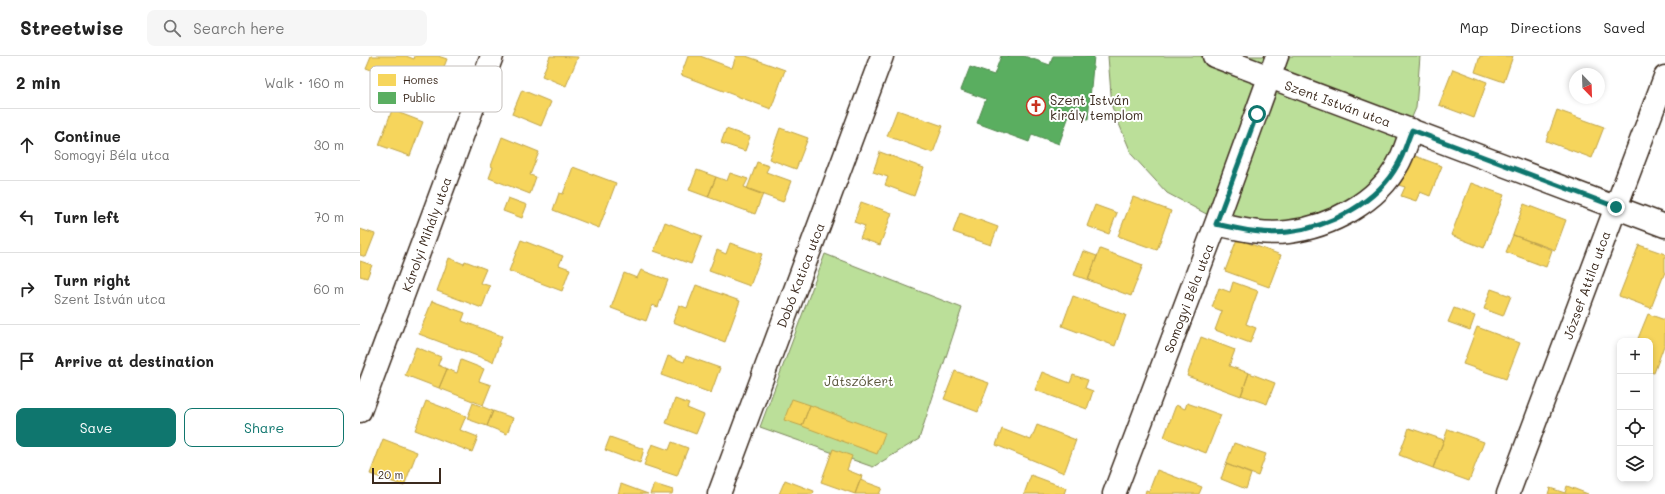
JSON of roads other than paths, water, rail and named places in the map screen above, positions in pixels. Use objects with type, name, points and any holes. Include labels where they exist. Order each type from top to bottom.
[{"type":"street","name":"Károlyi Mihály utca","points":[[488,66],[492,56]]},
{"type":"street","name":"Dobó Katica utca","points":[[718,494],[882,56]]},
{"type":"street","name":"Szent István utca","points":[[1214,56],[1665,226]]},
{"type":"street","name":"Somogyi Béla utca","points":[[1114,494],[1216,224],[1277,56]]},
{"type":"street","name":"József Attila utca","points":[[1508,494],[1665,77]]},
{"type":"street","name":"Károlyi Mihály utca","points":[[360,411],[471,112]]},
{"type":"street","points":[[1216,224],[1244,230],[1287,232],[1309,228],[1335,218],[1362,203],[1382,187],[1398,164],[1412,130]]},
{"type":"place","name":"Szent István király templom","points":[[1036,106]]},
{"type":"park label","name":"Játszókert","points":[[859,380]]}]
